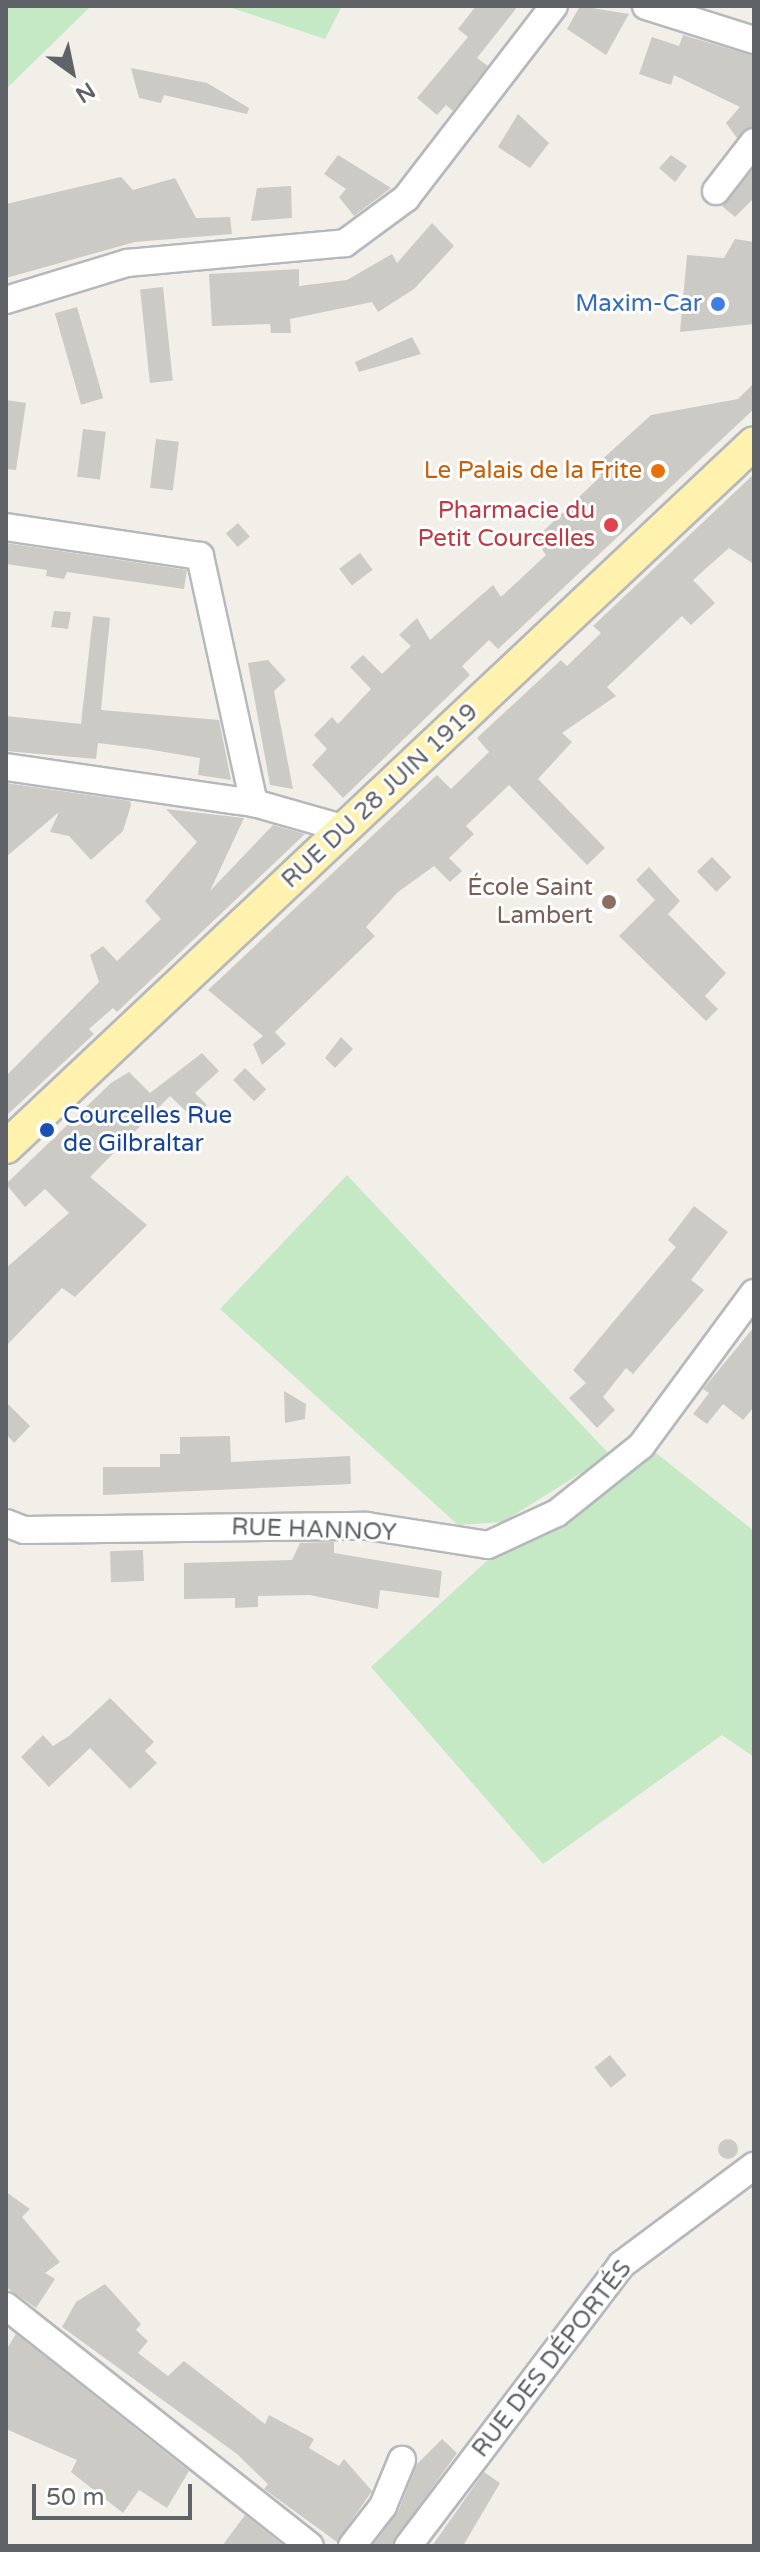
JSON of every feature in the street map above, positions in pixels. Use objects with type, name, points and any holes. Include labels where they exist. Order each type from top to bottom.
[{"type":"main road","name":"RUE DU 28 JUIN 1919","points":[[6,1147],[754,443]]},
{"type":"street","points":[[6,300],[127,263],[345,243],[406,198],[554,6]]},
{"type":"street","points":[[646,6],[754,40]]},
{"type":"street","points":[[716,191],[754,142]]},
{"type":"street","points":[[6,527],[200,556],[254,803]]},
{"type":"street","points":[[6,767],[254,803],[345,829]]},
{"type":"street","name":"RUE HANNOY","points":[[6,1523],[24,1530],[367,1526],[488,1545],[557,1513],[641,1446],[754,1293]]},
{"type":"street","name":"RUE DES DÉPORTÉS","points":[[408,2546],[621,2265],[754,2166]]},
{"type":"street","points":[[6,2306],[310,2546]]},
{"type":"street","points":[[352,2546],[383,2506],[402,2460]]},
{"type":"green space","points":[[6,6],[91,6],[6,89]]},
{"type":"green space","points":[[226,6],[342,6],[325,39]]},
{"type":"green space","points":[[347,1175],[610,1455],[503,1522],[458,1525],[220,1309]]},
{"type":"green space","points":[[651,1449],[754,1531],[754,1757],[722,1735],[543,1864],[371,1667],[490,1558]]},
{"type":"building","points":[[476,6],[518,6],[477,58],[488,66],[453,111],[446,105],[437,115],[417,98],[468,37],[458,29]]},
{"type":"building","points":[[580,6],[629,14],[606,55],[567,29]]},
{"type":"building","points":[[683,35],[754,56],[754,126],[737,138],[726,123],[740,107],[674,75],[671,85],[639,74],[652,37],[679,46]]},
{"type":"building","points":[[131,68],[207,83],[249,108],[247,114],[164,95],[161,103],[139,98]]},
{"type":"building","points":[[518,114],[549,143],[530,168],[498,147]]},
{"type":"building","points":[[338,155],[391,188],[354,216],[339,197],[346,189],[324,174]]},
{"type":"building","points":[[671,155],[687,166],[675,182],[659,168]]},
{"type":"building","points":[[754,168],[754,198],[735,217],[722,206]]},
{"type":"building","points":[[121,177],[133,190],[175,178],[196,218],[230,217],[232,234],[135,242],[6,278],[6,204]]},
{"type":"building","points":[[291,186],[292,218],[251,221],[257,188]]},
{"type":"building","points":[[432,223],[454,246],[414,289],[378,312],[372,302],[290,319],[291,333],[271,333],[270,324],[212,326],[209,274],[299,269],[299,286],[347,280],[392,254],[397,263]]},
{"type":"building","name":"Maxim-Car","points":[[735,239],[754,242],[754,324],[680,332],[687,255],[724,258]]},
{"type":"building","points":[[163,287],[173,380],[150,383],[140,289]]},
{"type":"building","points":[[77,307],[103,398],[81,405],[55,313]]},
{"type":"building","points":[[412,337],[421,354],[359,372],[355,362]]},
{"type":"building","points":[[754,383],[754,409],[498,649],[489,640],[462,666],[470,675],[343,798],[312,765],[327,749],[314,735],[332,717],[338,724],[371,689],[350,667],[363,655],[382,674],[411,646],[399,635],[417,618],[430,640],[493,585],[501,597],[546,555],[535,539],[601,476],[596,465],[651,415],[738,399]]},
{"type":"building","points":[[6,400],[26,403],[16,470],[6,469]]},
{"type":"building","points":[[83,429],[106,432],[100,479],[77,477]]},
{"type":"building","points":[[156,439],[179,442],[173,490],[150,488]]},
{"type":"building","points":[[754,474],[754,564],[729,548],[693,580],[715,603],[691,625],[682,616],[607,687],[616,696],[562,733],[572,742],[538,779],[605,848],[587,865],[509,785],[466,826],[474,834],[449,858],[462,871],[450,882],[434,866],[398,892],[366,927],[375,936],[275,1032],[286,1044],[262,1065],[253,1044],[263,1036],[208,990],[437,775],[451,789],[489,752],[477,738],[561,660],[567,666],[601,633],[593,626]]},
{"type":"building","points":[[238,523],[250,537],[238,547],[226,533]]},
{"type":"building","points":[[6,543],[187,570],[184,589],[67,572],[64,579],[46,576],[47,570],[6,564]]},
{"type":"building","points":[[360,553],[373,570],[352,585],[339,569]]},
{"type":"building","points":[[54,611],[71,612],[68,629],[51,627]]},
{"type":"building","points":[[93,616],[110,618],[101,710],[219,720],[231,780],[198,775],[200,758],[147,749],[98,743],[96,759],[6,751],[6,716],[81,724]]},
{"type":"building","points":[[268,660],[286,680],[274,691],[293,789],[270,785],[248,663]]},
{"type":"building","points":[[6,783],[130,801],[131,805],[123,831],[91,860],[69,836],[50,832],[59,812],[6,857]]},
{"type":"building","points":[[166,809],[244,818],[210,891],[273,825],[305,834],[117,1012],[113,1008],[89,1029],[94,1034],[6,1116],[6,1076],[99,982],[90,955],[103,946],[117,961],[161,919],[145,901],[197,842]]},
{"type":"building","points":[[712,857],[731,877],[716,892],[697,872]]},
{"type":"building","points":[[649,867],[680,901],[668,914],[726,973],[705,996],[718,1009],[706,1021],[619,936],[655,900],[636,880]]},
{"type":"building","points":[[341,1037],[353,1049],[335,1068],[325,1058]]},
{"type":"building","points":[[202,1053],[219,1071],[195,1093],[207,1105],[193,1118],[170,1096],[90,1177],[147,1225],[75,1297],[62,1288],[6,1346],[6,1268],[69,1213],[45,1189],[25,1207],[6,1184],[111,1083],[129,1072],[150,1093]]},
{"type":"building","points":[[245,1068],[266,1089],[254,1101],[233,1080]]},
{"type":"building","points":[[694,1206],[728,1232],[691,1280],[704,1290],[633,1374],[626,1368],[603,1397],[615,1410],[597,1428],[569,1398],[586,1383],[573,1370],[676,1247],[668,1240]]},
{"type":"building","points":[[754,1327],[754,1407],[743,1420],[723,1404],[707,1424],[693,1414],[709,1393],[703,1389]]},
{"type":"building","points":[[284,1391],[306,1404],[305,1419],[285,1423]]},
{"type":"building","points":[[6,1402],[30,1426],[14,1443],[6,1434]]},
{"type":"building","points":[[230,1436],[231,1462],[350,1456],[351,1484],[103,1495],[103,1467],[160,1467],[160,1454],[180,1454],[180,1437]]},
{"type":"building","points":[[334,1542],[334,1553],[442,1571],[439,1598],[380,1590],[378,1609],[310,1595],[258,1596],[258,1607],[235,1608],[235,1598],[184,1599],[184,1563],[292,1560],[300,1543]]},
{"type":"building","points":[[143,1550],[144,1581],[111,1582],[110,1551]]},
{"type":"building","points":[[110,1698],[154,1742],[145,1751],[157,1763],[130,1789],[90,1748],[49,1787],[21,1757],[43,1735],[53,1746],[69,1736]]},
{"type":"building","points":[[610,2055],[626,2075],[611,2088],[594,2068]]},
{"type":"building","points":[[724,2139],[732,2139],[738,2149],[732,2159],[724,2159],[718,2153],[718,2145]]},
{"type":"building","points":[[6,2192],[30,2209],[22,2217],[60,2262],[45,2273],[55,2279],[36,2308],[6,2287]]},
{"type":"building","points":[[105,2284],[141,2324],[136,2330],[148,2341],[138,2353],[168,2376],[184,2361],[265,2424],[269,2415],[314,2439],[309,2448],[339,2466],[344,2459],[372,2491],[337,2542],[264,2489],[268,2484],[237,2454],[62,2327],[76,2302]]},
{"type":"building","points":[[16,2334],[189,2471],[167,2508],[139,2490],[123,2513],[71,2472],[77,2460],[6,2429],[6,2350]]},
{"type":"building","points":[[442,2439],[457,2453],[391,2546],[372,2546],[398,2512],[417,2464]]},
{"type":"building","points":[[484,2472],[500,2483],[463,2546],[432,2546]]},
{"type":"building","points":[[245,2515],[284,2546],[222,2546]]},
{"type":"place","name":"Maxim-Car","points":[[718,304]]},
{"type":"place","name":"Le Palais de la Frite","points":[[658,471]]},
{"type":"place","name":"Pharmacie du Petit Courcelles","points":[[611,525]]},
{"type":"place","name":"École Saint Lambert","points":[[609,902]]},
{"type":"place","name":"Courcelles Rue de Gilbraltar","points":[[47,1130]]}]
